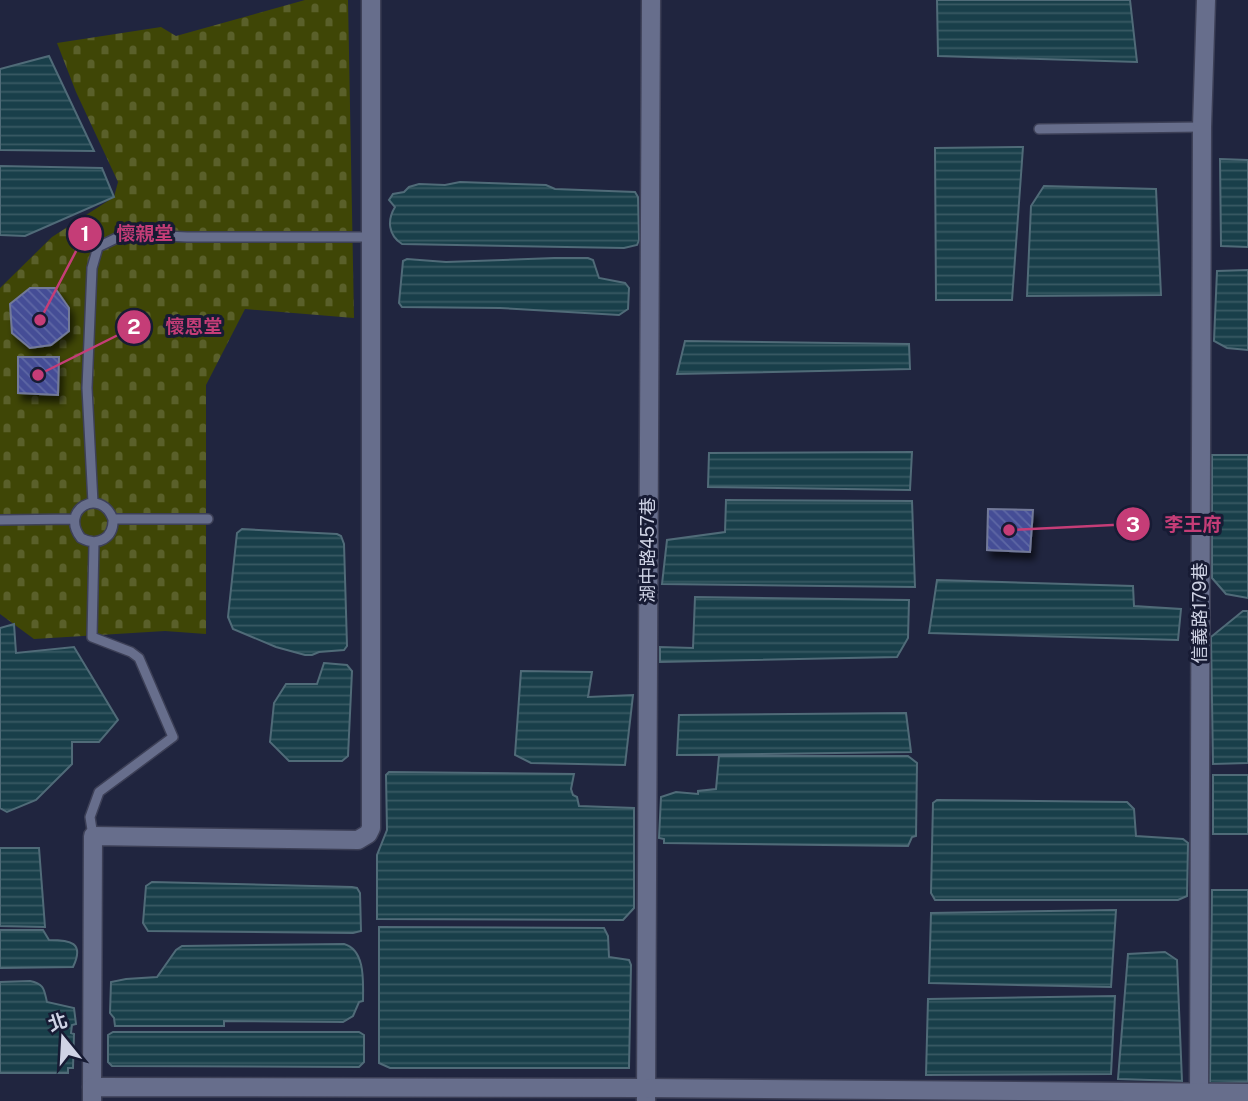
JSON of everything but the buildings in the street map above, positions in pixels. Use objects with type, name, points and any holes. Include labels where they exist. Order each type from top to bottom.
[{"type":"street","points":[[371,0],[371,814],[368,834],[358,840],[93,836],[92,1094],[1199,1097],[1248,1093]]},
{"type":"street","name":"湖中路457巷","points":[[646,1094],[651,0]]},
{"type":"street","name":"信義路179巷","points":[[1199,1097],[1202,127],[1206,0]]},
{"type":"lane","points":[[1039,129],[1202,127]]},
{"type":"lane","points":[[93,503],[87,388],[92,268],[98,247],[125,234],[187,237],[371,237]]},
{"type":"lane","points":[[93,503],[106,507],[113,519],[113,526],[107,537],[94,542],[81,538],[74,526],[74,520],[81,508],[93,503]]},
{"type":"lane","points":[[113,519],[208,519]]},
{"type":"lane","points":[[0,520],[74,520]]},
{"type":"lane","points":[[93,836],[90,817],[99,792],[173,737],[139,658],[131,652],[92,637],[94,542]]},
{"type":"green space","points":[[305,0],[348,0],[354,318],[245,309],[206,385],[206,634],[165,631],[34,639],[0,614],[0,288],[52,237],[114,197],[118,182],[76,92],[57,43],[161,27],[176,36]]},
{"type":"water","points":[[937,0],[1130,0],[1137,62],[938,56]]},
{"type":"water","points":[[49,56],[94,151],[0,150],[0,69]]},
{"type":"water","points":[[1023,147],[1012,300],[936,300],[935,148]]},
{"type":"water","points":[[1220,159],[1248,160],[1248,247],[1221,246]]},
{"type":"water","points":[[0,166],[102,168],[114,197],[25,236],[0,235]]},
{"type":"water","points":[[460,182],[635,192],[638,197],[639,240],[637,245],[624,248],[402,244],[397,240],[390,227],[395,207],[389,200],[393,194],[419,184],[445,185]]},
{"type":"water","points":[[1044,186],[1156,189],[1161,295],[1027,296],[1031,206]]},
{"type":"water","points":[[554,258],[593,260],[599,278],[625,283],[629,288],[628,309],[619,315],[500,308],[402,307],[399,303],[403,261],[407,259],[446,262]]},
{"type":"water","points":[[1248,270],[1248,350],[1227,348],[1214,341],[1217,271]]},
{"type":"water","points":[[685,341],[909,344],[910,369],[677,374]]},
{"type":"water","points":[[912,452],[910,490],[708,487],[709,453]]},
{"type":"water","points":[[1212,455],[1248,455],[1248,598],[1226,594],[1212,578]]},
{"type":"water","points":[[726,500],[912,501],[915,587],[662,584],[667,540],[725,532]]},
{"type":"water","points":[[242,529],[341,536],[344,544],[347,646],[344,650],[305,655],[276,647],[233,629],[228,617],[237,533]]},
{"type":"water","points":[[937,580],[1133,586],[1134,606],[1181,609],[1178,640],[929,633]]},
{"type":"water","points":[[695,597],[909,600],[908,638],[897,657],[660,662],[660,647],[693,648]]},
{"type":"water","points":[[1243,611],[1248,611],[1248,763],[1213,764],[1211,637]]},
{"type":"water","points":[[14,624],[16,653],[74,647],[118,720],[99,742],[72,742],[72,764],[36,800],[7,812],[0,808],[0,628]]},
{"type":"water","points":[[324,663],[347,665],[352,671],[348,756],[342,761],[289,761],[270,742],[274,703],[286,684],[317,684]]},
{"type":"water","points":[[521,671],[592,672],[588,697],[633,695],[625,765],[531,763],[515,755]]},
{"type":"water","points":[[906,713],[911,752],[677,755],[679,715]]},
{"type":"water","points":[[719,756],[908,756],[917,763],[916,836],[912,837],[908,846],[664,843],[664,839],[659,838],[661,797],[676,792],[698,794],[698,791],[716,789]]},
{"type":"water","points":[[389,772],[574,774],[571,789],[579,806],[634,808],[634,908],[623,920],[377,919],[377,855],[387,830],[386,775]]},
{"type":"water","points":[[1213,775],[1248,775],[1248,834],[1213,834]]},
{"type":"water","points":[[937,800],[1127,802],[1134,809],[1136,836],[1183,839],[1188,843],[1187,896],[1178,900],[935,900],[931,893],[933,803]]},
{"type":"water","points":[[0,848],[39,848],[45,927],[0,926]]},
{"type":"water","points":[[152,882],[357,888],[360,893],[361,931],[148,931],[143,923],[146,886]]},
{"type":"water","points":[[1212,890],[1248,890],[1248,1082],[1210,1083]]},
{"type":"water","points":[[1116,910],[1111,987],[929,983],[931,913]]},
{"type":"water","points":[[379,927],[604,928],[608,936],[609,957],[629,960],[631,965],[629,1068],[390,1068],[379,1063]]},
{"type":"water","points":[[0,930],[43,930],[49,940],[73,944],[77,952],[73,967],[0,968]]},
{"type":"water","points":[[344,944],[351,947],[360,960],[363,1001],[359,1002],[353,1016],[343,1022],[224,1021],[224,1026],[115,1026],[110,1013],[111,982],[157,977],[176,950],[182,946]]},
{"type":"water","points":[[1165,952],[1177,960],[1182,1081],[1118,1079],[1128,954]]},
{"type":"water","points":[[30,981],[41,986],[47,1002],[74,1008],[76,1024],[72,1025],[71,1033],[74,1034],[73,1068],[68,1068],[68,1073],[0,1073],[0,982]]},
{"type":"water","points":[[1115,996],[1111,1074],[926,1075],[928,999]]},
{"type":"water","points":[[113,1032],[359,1032],[364,1035],[364,1062],[359,1067],[112,1066],[108,1062],[108,1035]]},
{"type":"place","name":"懷親堂","points":[[40,320]]},
{"type":"place","name":"懷恩堂","points":[[38,375]]},
{"type":"place","name":"李王府","points":[[1009,530]]}]
